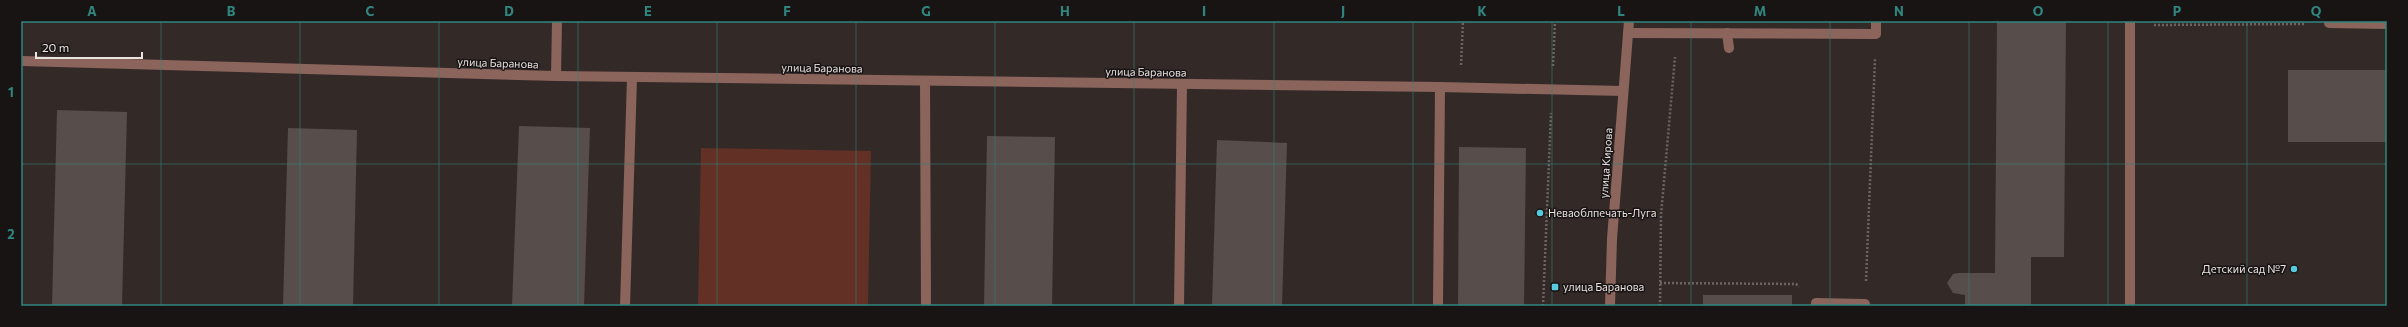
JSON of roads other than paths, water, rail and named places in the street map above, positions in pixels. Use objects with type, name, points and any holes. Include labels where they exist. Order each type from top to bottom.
[{"type":"street","points":[[556,76],[557,21]]},
{"type":"street","name":"улица Кирова","points":[[1610,306],[1612,239],[1629,21]]},
{"type":"street","points":[[1628,33],[1876,34],[1876,21]]},
{"type":"street","points":[[2329,22],[2387,24]]},
{"type":"street","points":[[2130,23],[2130,306]]},
{"type":"street","points":[[1727,33],[1729,48]]},
{"type":"street","name":"улица Баранова","points":[[21,61],[632,78],[1440,86],[1623,91]]},
{"type":"street","points":[[625,306],[632,78]]},
{"type":"street","points":[[925,81],[926,306]]},
{"type":"street","points":[[1179,306],[1182,84]]},
{"type":"street","points":[[1438,306],[1440,86]]},
{"type":"street","points":[[1816,305],[1865,304]]},
{"type":"place","name":"Неваоблпечать-Луга","points":[[1540,213]]},
{"type":"place","name":"Детский сад №7","points":[[2294,269]]},
{"type":"place","name":"улица Баранова","points":[[1555,287]]}]
